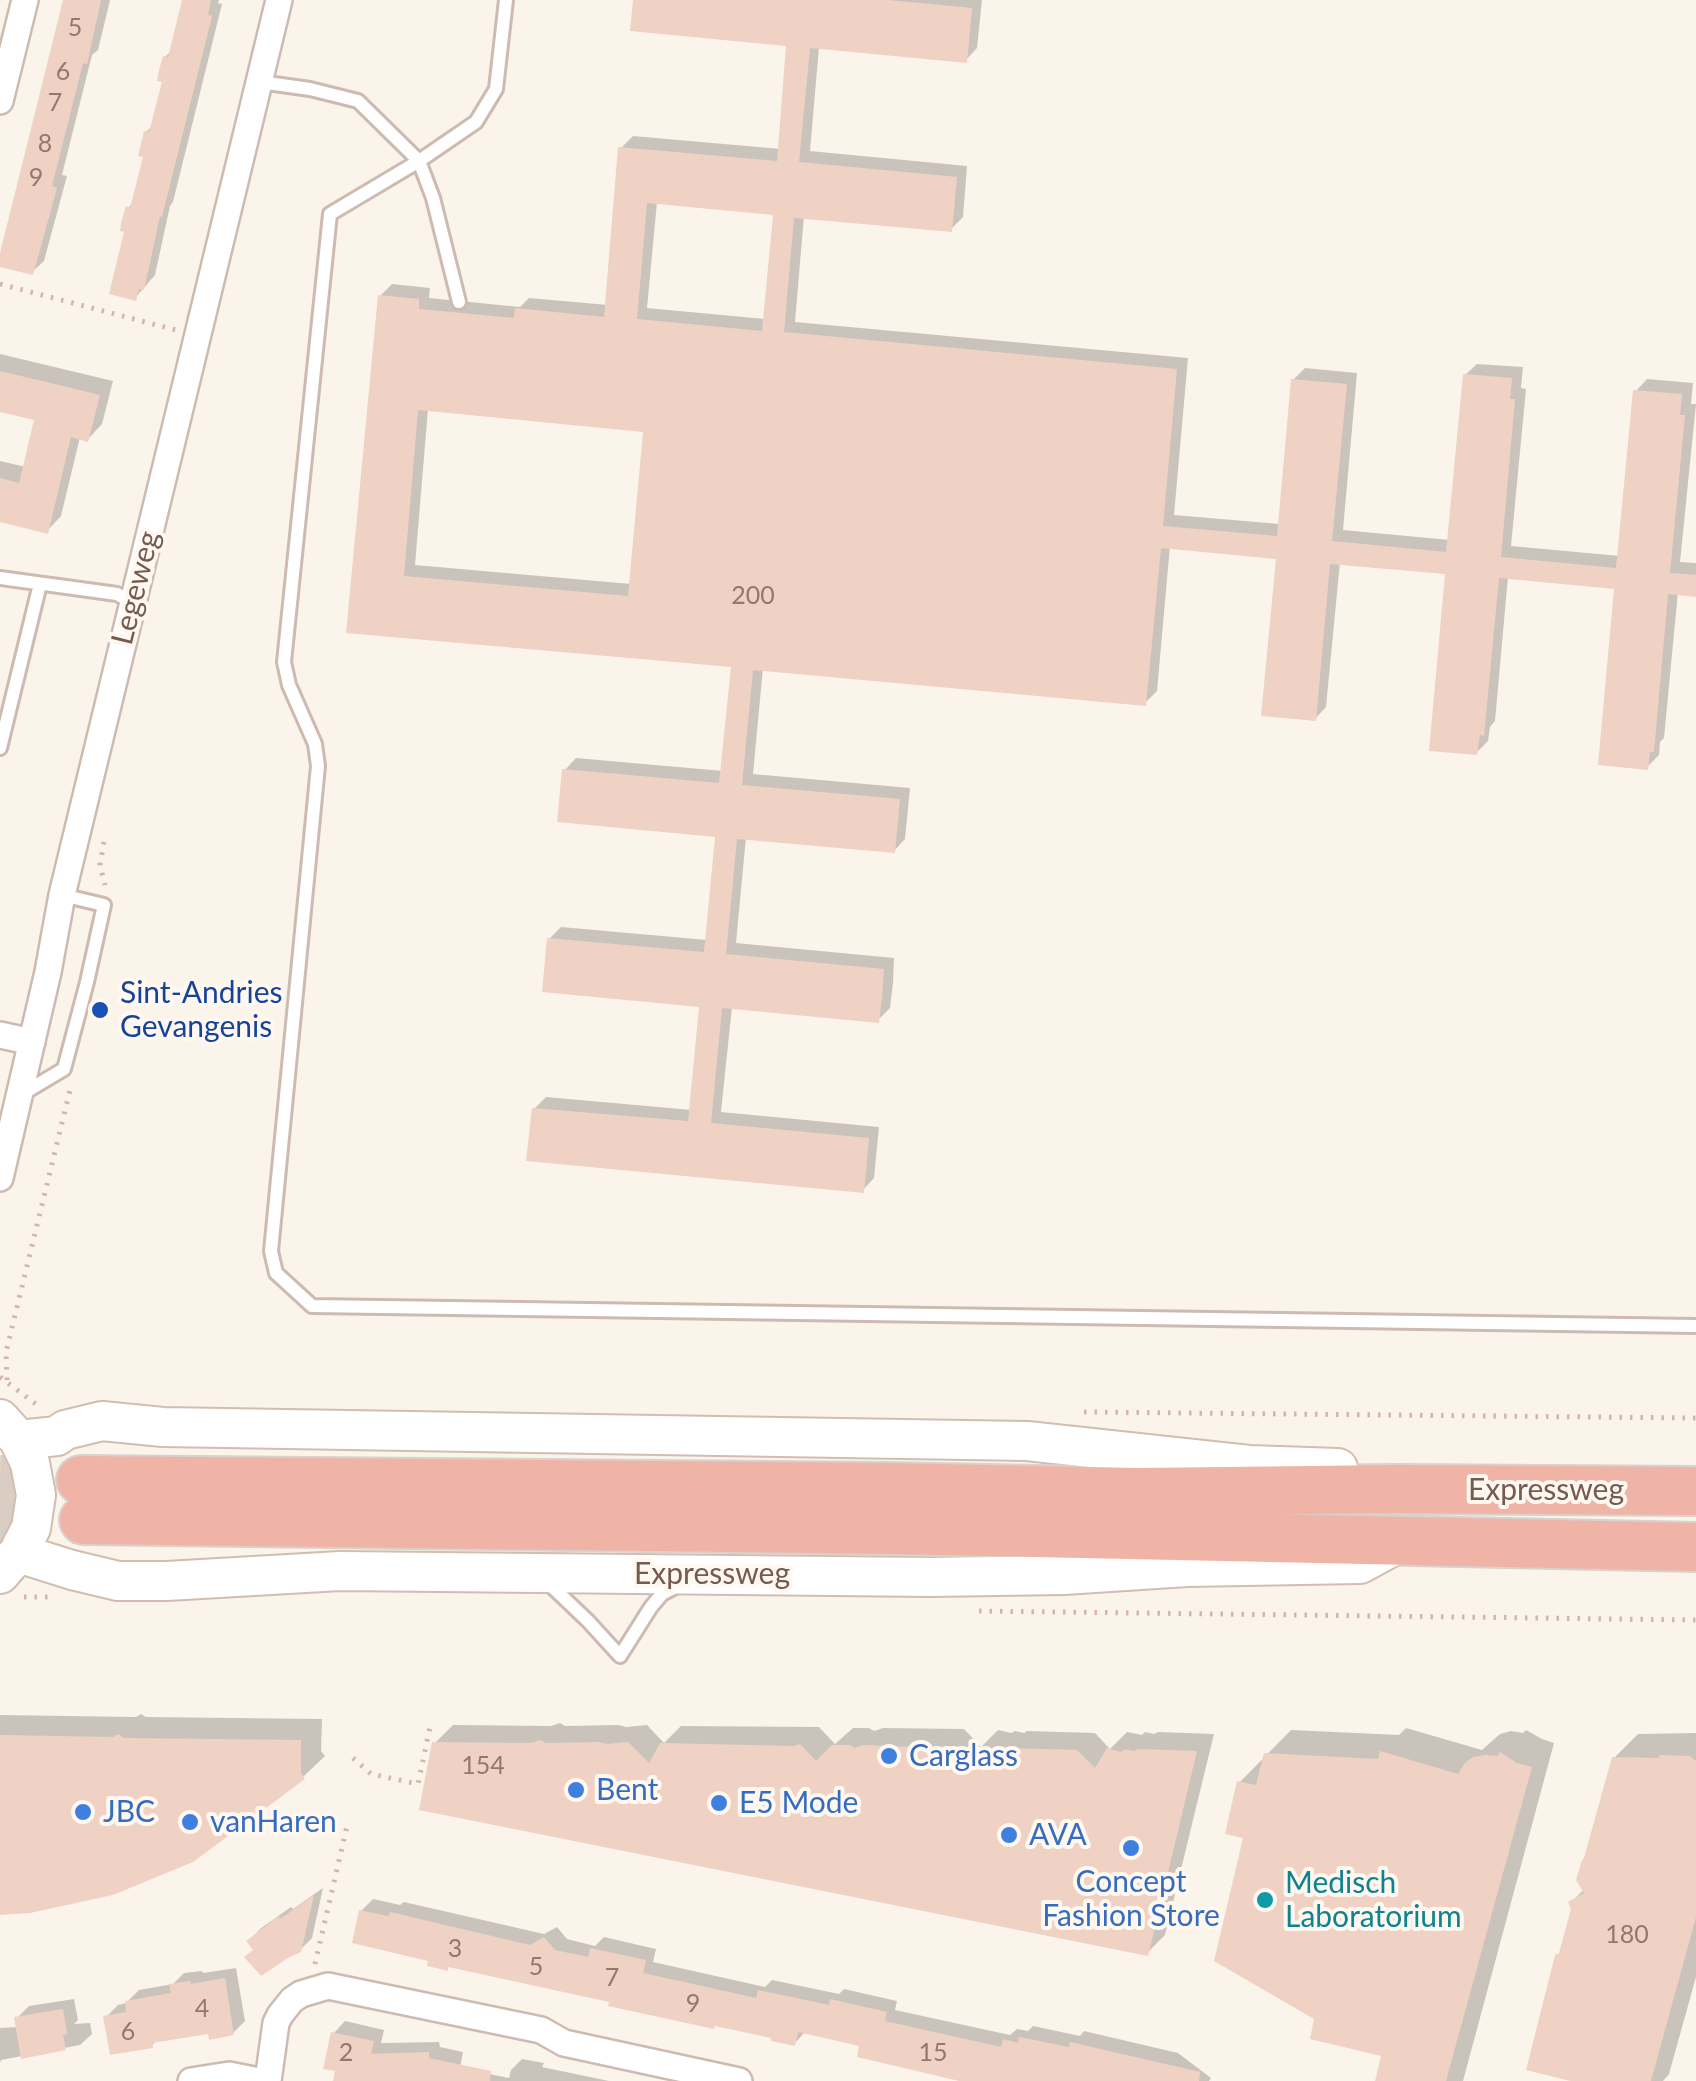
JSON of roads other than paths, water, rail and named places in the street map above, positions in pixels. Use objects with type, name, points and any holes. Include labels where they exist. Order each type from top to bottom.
[{"type":"highway","name":"Expressweg","points":[[1696,1491],[1140,1492],[886,1487],[82,1500],[912,1530],[1696,1546]]},
{"type":"street","points":[[0,101],[25,0]]},
{"type":"street","name":"Legeweg","points":[[0,1178],[62,895],[279,0]]},
{"type":"street","points":[[0,1035],[32,1042]]},
{"type":"street","name":"Expressweg","points":[[10,1430],[57,1436],[102,1421],[182,1428],[1027,1441],[1249,1465],[1357,1469],[1396,1490]]},
{"type":"street","points":[[9,1564],[31,1528],[36,1495],[30,1463],[10,1430]]},
{"type":"street","name":"Expressweg","points":[[9,1564],[72,1570],[118,1580],[167,1581],[340,1570],[950,1577],[1360,1564],[1404,1540]]},
{"type":"street","points":[[268,2081],[276,2022],[292,2000],[328,1986],[541,2030],[564,2043],[739,2081]]},
{"type":"street","points":[[191,2081],[229,2075],[259,2081]]},
{"type":"lane","points":[[506,0],[496,89],[476,122],[330,214],[284,662],[289,686],[315,744],[318,766],[271,1252],[276,1273],[312,1306],[1696,1326]]},
{"type":"lane","points":[[260,82],[310,89],[358,102],[419,161],[433,198],[458,302]]},
{"type":"lane","points":[[0,578],[117,594],[132,603]]},
{"type":"lane","points":[[0,748],[40,584]]},
{"type":"lane","points":[[20,1096],[64,1069],[104,905],[62,895]]},
{"type":"lane","points":[[533,1572],[556,1588],[620,1656],[662,1594],[700,1574]]},
{"type":"tunnel","points":[[0,1479],[81,1480]]},
{"type":"tunnel","points":[[0,1520],[84,1520]]},
{"type":"place","name":"Sint-Andries Gevangenis","points":[[100,1010]]},
{"type":"place","name":"Carglass","points":[[889,1756]]},
{"type":"place","name":"Bent","points":[[576,1790]]},
{"type":"place","name":"E5 Mode","points":[[719,1803]]},
{"type":"place","name":"JBC","points":[[83,1812]]},
{"type":"place","name":"vanHaren","points":[[190,1822]]},
{"type":"place","name":"AVA","points":[[1009,1835]]},
{"type":"place","name":"Concept Fashion Store","points":[[1131,1848]]},
{"type":"place","name":"Medisch Laboratorium","points":[[1265,1900]]}]
